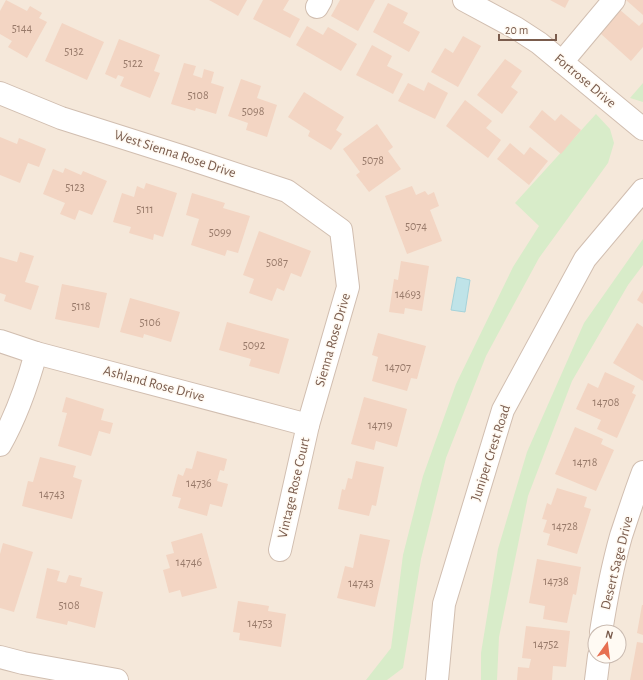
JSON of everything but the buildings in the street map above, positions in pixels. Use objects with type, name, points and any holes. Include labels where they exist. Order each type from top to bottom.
[{"type":"street","name":"Fortrose Drive","points":[[464,0],[528,35],[643,128]]},
{"type":"street","points":[[562,62],[614,0]]},
{"type":"street","name":"West Sienna Rose Drive","points":[[0,93],[61,118],[287,191],[341,230]]},
{"type":"street","name":"Juniper Crest Road","points":[[437,680],[444,604],[502,410],[585,259],[643,190]]},
{"type":"street","name":"Sienna Rose Drive","points":[[308,425],[348,288],[341,230]]},
{"type":"street","name":"Ashland Rose Drive","points":[[0,341],[36,353],[308,425]]},
{"type":"street","points":[[0,445],[22,399],[36,353]]},
{"type":"street","name":"Vintage Rose Court","points":[[280,550],[308,425]]},
{"type":"street","name":"Desert Sage Drive","points":[[602,624],[621,536],[643,472]]},
{"type":"street","points":[[0,657],[116,680]]},
{"type":"street","points":[[596,680],[598,664]]},
{"type":"shaded area","points":[[0,0],[643,0],[643,680],[0,680]]},
{"type":"green space","points":[[643,83],[643,102],[630,98]]},
{"type":"green space","points":[[596,114],[610,129],[614,143],[608,163],[539,258],[486,356],[446,458],[421,559],[403,668],[387,680],[366,680],[391,648],[403,555],[423,476],[456,384],[513,267],[539,226],[515,203]]},
{"type":"green space","points":[[643,239],[643,265],[628,285],[572,381],[528,496],[499,637],[497,680],[481,680],[481,653],[498,549],[527,452],[584,323]]},
{"type":"water","points":[[457,277],[470,280],[465,312],[451,310]]}]
